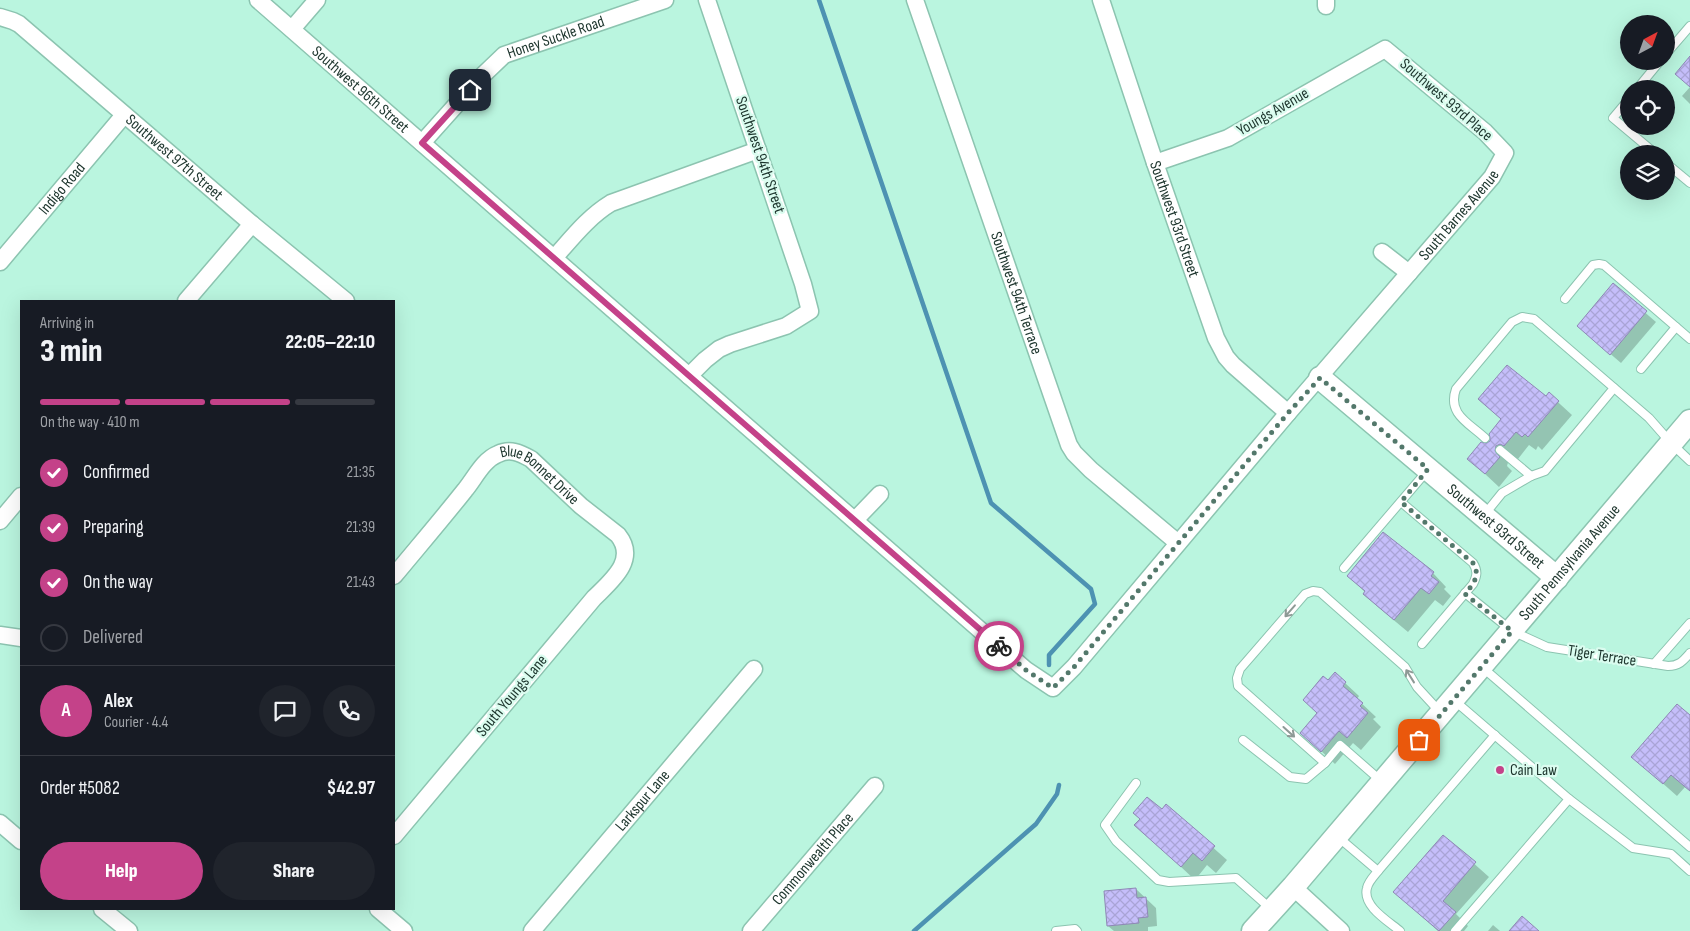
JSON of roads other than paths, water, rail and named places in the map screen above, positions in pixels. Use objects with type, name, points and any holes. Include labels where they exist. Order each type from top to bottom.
[{"type":"main road","name":"Southwest 93rd Street","points":[[1320,378],[1557,578]]},
{"type":"main road","name":"South Pennsylvania Avenue","points":[[1253,931],[1293,887],[1690,421]]},
{"type":"street","name":"Southwest 96th Street","points":[[258,0],[1026,670],[1053,688]]},
{"type":"street","points":[[292,29],[317,0]]},
{"type":"street","name":"Honey Suckle Road","points":[[422,143],[481,77],[504,55],[665,0]]},
{"type":"street","name":"Southwest 94th Street","points":[[689,376],[719,349],[786,326],[810,311],[803,284],[707,0]]},
{"type":"street","name":"Southwest 94th Terrace","points":[[916,0],[1069,445],[1074,453],[1091,470],[1178,543]]},
{"type":"street","name":"Southwest 93rd Street","points":[[1101,0],[1188,261],[1220,346],[1226,357],[1238,370],[1288,413]]},
{"type":"street","name":"Southwest 97th Street","points":[[0,17],[19,24],[252,224],[345,300]]},
{"type":"street","name":"Youngs Avenue","points":[[1155,163],[1228,138],[1385,48]]},
{"type":"street","name":"Southwest 93rd Place","points":[[1385,48],[1485,132],[1505,153]]},
{"type":"street","name":"Indigo Road","points":[[0,262],[124,115]]},
{"type":"street","points":[[554,258],[585,223],[611,203],[758,150]]},
{"type":"street","name":"South Barnes Avenue","points":[[1053,688],[1074,667],[1288,413],[1492,176],[1505,153]]},
{"type":"street","points":[[187,300],[252,224]]},
{"type":"street","name":"South Barnes Avenue","points":[[1382,252],[1409,273]]},
{"type":"street","name":"Blue Bonnet Drive","points":[[395,575],[467,489],[487,461],[505,451],[513,451],[530,460],[618,535],[624,544],[625,554]]},
{"type":"street","points":[[855,520],[880,494]]},
{"type":"street","points":[[0,521],[20,497]]},
{"type":"street","name":"South Youngs Lane","points":[[395,835],[594,598],[617,574],[621,569],[625,554]]},
{"type":"street","points":[[0,635],[20,638]]},
{"type":"street","name":"Larkspur Lane","points":[[532,931],[754,669]]},
{"type":"street","name":"Commonwealth Place","points":[[751,931],[875,786]]},
{"type":"street","points":[[0,823],[20,840]]},
{"type":"street","points":[[1293,887],[1342,931]]},
{"type":"street","points":[[103,910],[129,931]]},
{"type":"street","points":[[379,910],[404,931]]},
{"type":"lane","points":[[1675,44],[1690,26]]},
{"type":"lane","points":[[1644,80],[1653,70]]},
{"type":"lane","points":[[1620,110],[1613,118],[1620,124]]},
{"type":"lane","points":[[1633,135],[1645,145]]},
{"type":"lane","points":[[1675,170],[1690,183]]},
{"type":"lane","points":[[1565,299],[1593,265],[1604,265],[1690,339]]},
{"type":"lane","points":[[1485,438],[1455,412],[1453,395],[1456,388],[1512,322],[1522,316],[1534,319],[1649,418],[1690,461]]},
{"type":"lane","points":[[1641,369],[1676,327]]},
{"type":"lane","points":[[1484,515],[1502,493],[1531,476],[1545,471],[1614,388]]},
{"type":"lane","points":[[1500,450],[1531,476]]},
{"type":"lane","points":[[1344,568],[1428,469]]},
{"type":"lane","points":[[1401,502],[1477,568],[1477,576],[1465,594],[1422,644]]},
{"type":"lane","points":[[1325,764],[1238,686],[1237,678],[1240,669],[1304,594],[1313,591],[1320,592],[1405,667],[1417,687],[1495,736],[1569,799],[1633,848],[1671,854],[1690,871]]},
{"type":"lane","name":"Tiger Terrace","points":[[1465,594],[1512,631],[1547,647],[1675,666],[1690,653]]},
{"type":"lane","points":[[1654,664],[1690,623]]},
{"type":"lane","points":[[1482,666],[1690,847]]},
{"type":"lane","points":[[1400,931],[1370,905],[1366,896],[1367,886],[1495,736]]},
{"type":"lane","points":[[1243,740],[1290,777],[1306,779],[1325,764],[1340,745],[1382,782]]},
{"type":"lane","points":[[1136,783],[1106,825],[1116,841],[1158,880],[1169,882],[1236,878],[1272,910]]},
{"type":"lane","points":[[1455,931],[1569,799]]},
{"type":"lane","points":[[1337,835],[1378,871]]},
{"type":"lane","points":[[1056,931],[1075,929],[1077,931]]},
{"type":"waterway","points":[[819,0],[991,503],[1091,589],[1095,604],[1049,655],[1049,665]]},
{"type":"waterway","points":[[914,931],[1036,824],[1057,794],[1059,785]]},
{"type":"place","name":"Cain Law","points":[[1500,770]]}]
